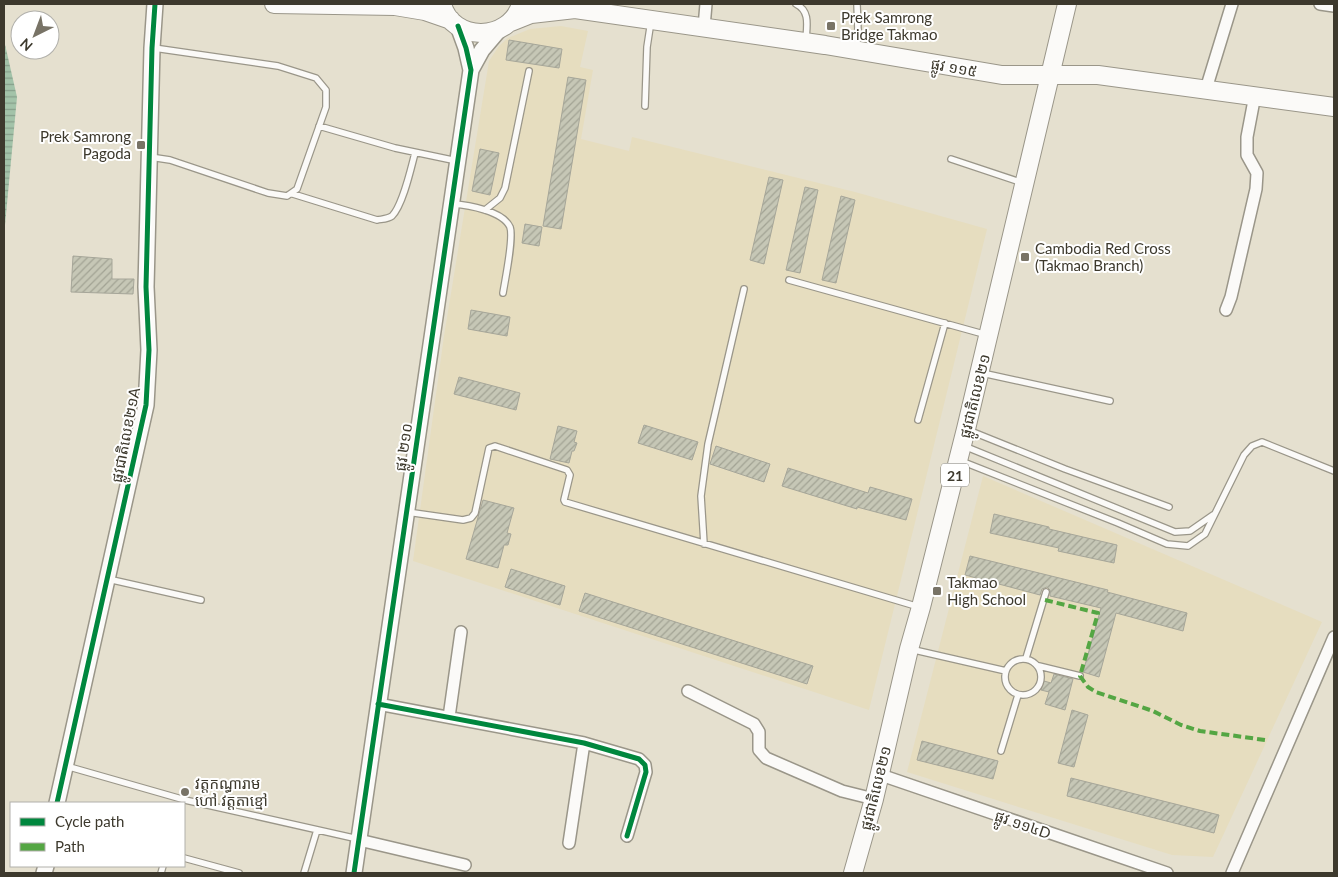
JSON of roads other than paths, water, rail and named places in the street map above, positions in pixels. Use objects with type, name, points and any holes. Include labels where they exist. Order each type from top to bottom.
[{"type":"main road","name":"ផ្លូវ ១១៥","points":[[274,4],[395,6],[446,12],[471,32],[485,34],[531,14],[570,6],[651,20],[806,42],[1002,75],[1098,75],[1334,107]]},
{"type":"main road","points":[[505,26],[519,11],[521,4]]},
{"type":"main road","name":"ផ្លូវជាតិលេខ២១","points":[[853,873],[874,799],[878,774],[909,649],[980,372],[1067,4]]},
{"type":"street","name":"ផ្លូវជាតិលេខ២១A","points":[[57,802],[146,405],[149,350],[146,287],[154,4]]},
{"type":"street","points":[[704,27],[706,4]]},
{"type":"street","points":[[1206,89],[1232,4]]},
{"type":"street","points":[[1320,4],[1334,6]]},
{"type":"street","name":"ផ្លូវ ២១០","points":[[446,12],[466,48],[471,70]]},
{"type":"street","name":"ផ្លូវ ២១០","points":[[354,873],[471,70],[482,50],[505,26]]},
{"type":"street","points":[[1226,310],[1231,297],[1256,189],[1257,173],[1247,155],[1255,95]]},
{"type":"street","points":[[449,717],[461,632]]},
{"type":"street","points":[[1232,873],[1334,637]]},
{"type":"street","points":[[688,691],[754,724],[759,732],[759,750],[766,758],[842,791],[874,799]]},
{"type":"street","points":[[378,704],[584,743],[639,759],[645,765],[646,772],[626,836]]},
{"type":"street","points":[[569,843],[584,743]]},
{"type":"street","name":"ផ្លូវ ១១៤D","points":[[878,774],[1167,873]]},
{"type":"street","points":[[359,840],[465,865]]},
{"type":"lane","points":[[796,4],[803,7],[806,13],[806,42]]},
{"type":"lane","points":[[856,4],[858,30],[856,50]]},
{"type":"lane","points":[[645,106],[647,47],[651,20]]},
{"type":"lane","points":[[149,156],[170,160],[268,193],[287,196],[297,190],[326,107],[326,90],[316,78],[278,66],[152,48]]},
{"type":"lane","points":[[485,210],[500,198],[505,188],[528,71]]},
{"type":"lane","points":[[320,126],[395,148],[457,161]]},
{"type":"lane","points":[[292,194],[377,220],[385,219],[392,216],[402,199],[415,153]]},
{"type":"lane","points":[[951,159],[1025,184]]},
{"type":"lane","points":[[450,204],[467,205],[485,210],[502,218],[510,227],[511,240],[503,293]]},
{"type":"lane","points":[[789,280],[989,335]]},
{"type":"lane","points":[[704,544],[701,496],[708,444],[744,289]]},
{"type":"lane","points":[[918,420],[945,323]]},
{"type":"lane","points":[[980,372],[1110,401]]},
{"type":"lane","points":[[962,445],[1167,544],[1188,546],[1205,534],[1244,455],[1252,446],[1262,442],[1334,471]]},
{"type":"lane","points":[[962,445],[1065,470],[1169,506]]},
{"type":"lane","points":[[962,445],[1175,532],[1190,531],[1215,514]]},
{"type":"lane","points":[[406,512],[463,520],[471,518],[475,513],[488,448],[495,446],[570,472],[565,502],[921,607]]},
{"type":"lane","points":[[106,578],[201,600]]},
{"type":"lane","points":[[1026,658],[1046,592]]},
{"type":"lane","points":[[909,649],[1006,671]]},
{"type":"lane","points":[[1026,658],[1038,666],[1042,673],[1042,681],[1033,693],[1018,695],[1007,685],[1006,671],[1010,664],[1017,659],[1026,658]]},
{"type":"lane","points":[[1038,666],[1080,676]]},
{"type":"lane","points":[[1001,751],[1018,695]]},
{"type":"lane","points":[[64,766],[185,800],[359,840]]},
{"type":"lane","points":[[304,873],[317,830]]},
{"type":"lane","points":[[185,858],[239,873]]},
{"type":"place","name":"Prek Samrong Bridge Takmao","points":[[831,26]]},
{"type":"place","name":"Prek Samrong Pagoda","points":[[141,145]]},
{"type":"place","name":"Cambodia Red Cross (Takmao Branch)","points":[[1025,257]]},
{"type":"place","name":"Takmao High School","points":[[937,591]]},
{"type":"place","name":"វត្តកណ្ធារាម ហៅ វត្តតាខ្មៅ","points":[[185,792]]}]
